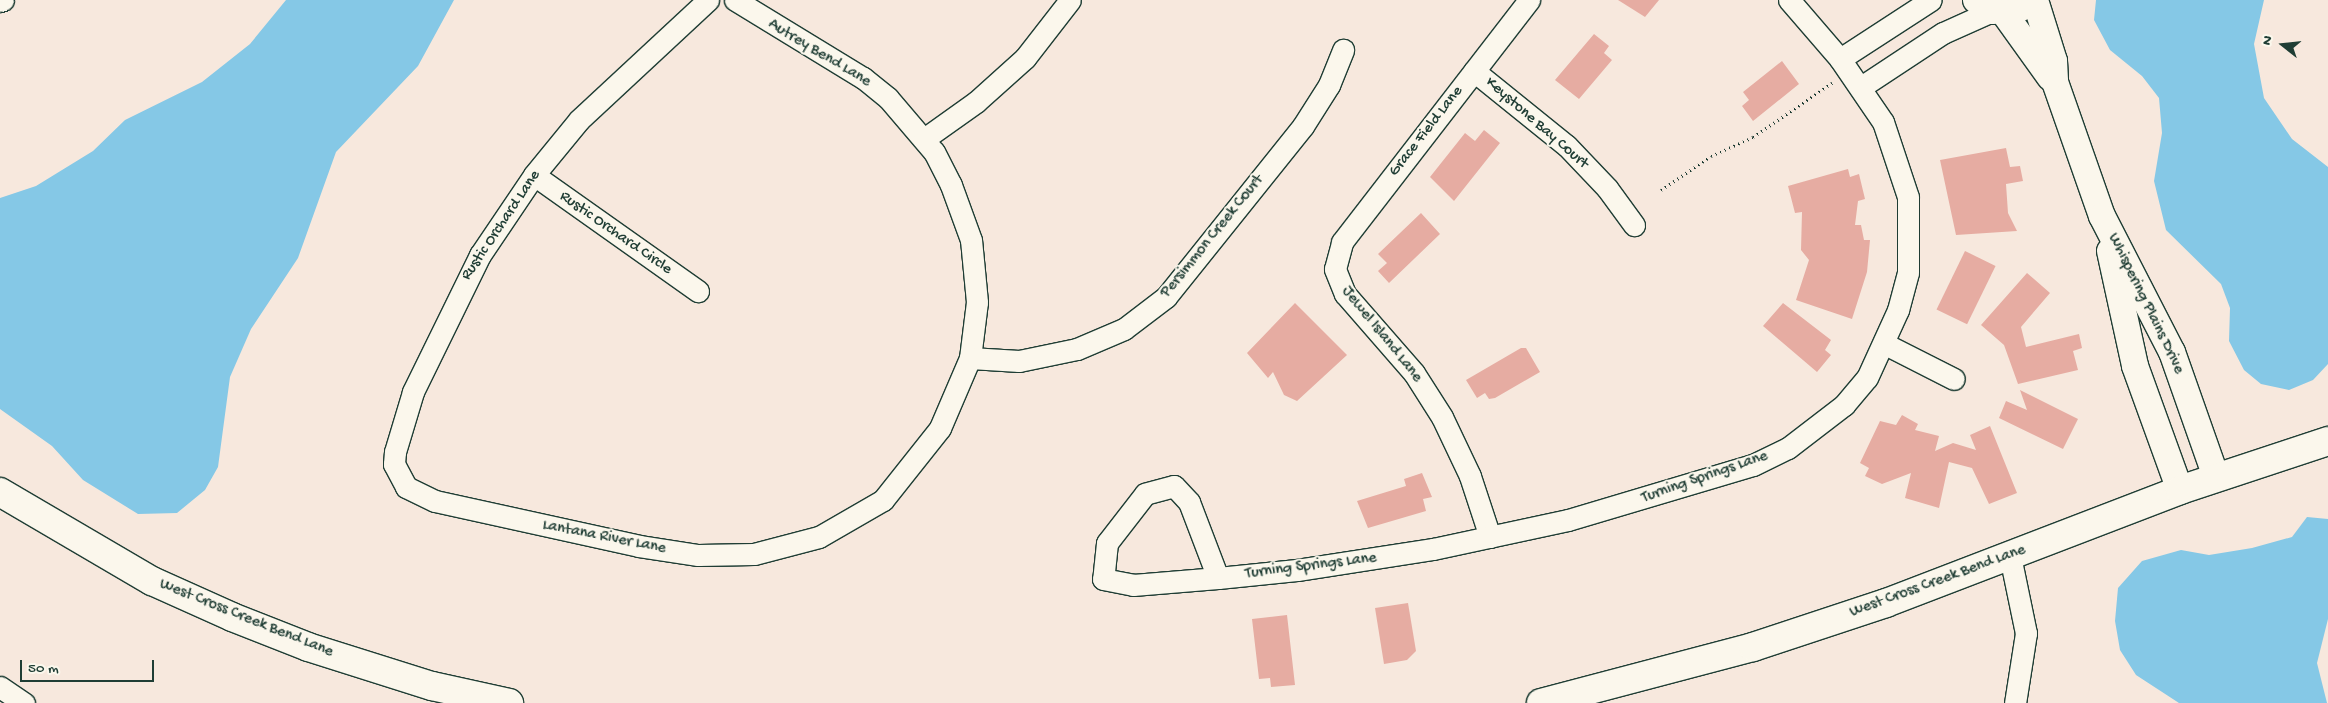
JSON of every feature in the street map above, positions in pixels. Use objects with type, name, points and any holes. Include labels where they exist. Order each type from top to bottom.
[{"type":"main road","name":"West Cross Creek Bend Lane","points":[[1541,703],[1754,646],[1886,603],[2180,490],[2328,441]]},
{"type":"main road","name":"West Cross Creek Bend Lane","points":[[0,492],[152,581],[241,620],[308,647],[432,686],[510,703]]},
{"type":"street","name":"Rustic Orchard Lane","points":[[398,476],[395,452],[434,342],[480,255],[534,175],[580,120],[708,0]]},
{"type":"street","name":"Autrey Bend Lane","points":[[735,0],[863,78],[924,139],[951,185],[971,240],[977,302],[970,358],[940,428],[905,478],[883,500],[819,537]]},
{"type":"street","points":[[924,139],[976,102],[1025,58],[1070,0]]},
{"type":"street","name":"Grace Field Lane","points":[[1335,269],[1342,242],[1529,0]]},
{"type":"street","name":"Turning Springs Lane","points":[[1218,578],[1189,502],[1174,486],[1146,494],[1107,543],[1102,579],[1133,585],[1218,578],[1370,561],[1568,520],[1754,465],[1788,448],[1844,405],[1885,344],[1908,272],[1908,197],[1896,151],[1861,87],[1840,59],[1788,0]]},
{"type":"street","points":[[1840,59],[1931,0]]},
{"type":"street","points":[[1861,87],[1944,34],[1990,8],[2033,0]]},
{"type":"street","name":"Whispering Plains Drive","points":[[2033,0],[2054,61],[2055,82],[2102,216],[2135,366],[2180,490]]},
{"type":"street","name":"Whispering Plains Drive","points":[[1990,8],[2055,82]]},
{"type":"street","name":"Persimmon Creek Court","points":[[970,358],[1020,361],[1077,349],[1124,329],[1166,297],[1312,112],[1343,50]]},
{"type":"street","name":"Keystone Bay Court","points":[[1474,71],[1567,146],[1607,188],[1634,225]]},
{"type":"street","name":"Rustic Orchard Circle","points":[[534,175],[698,291]]},
{"type":"street","name":"Whispering Plains Drive","points":[[2102,216],[2172,352],[2216,477]]},
{"type":"street","name":"Jewel Island Lane","points":[[1335,269],[1345,294],[1414,373],[1442,417],[1470,476],[1490,537]]},
{"type":"street","points":[[1885,344],[1954,379]]},
{"type":"street","name":"Lantana River Lane","points":[[398,476],[406,488],[435,501],[668,551],[754,554],[819,537]]},
{"type":"street","points":[[2010,556],[2026,632],[2015,703]]},
{"type":"street","points":[[0,687],[24,703]]},
{"type":"path","points":[[1662,190],[1711,156],[1753,136],[1832,83]]},
{"type":"water","points":[[286,0],[454,0],[418,66],[336,152],[298,258],[251,329],[230,377],[218,467],[205,490],[177,513],[138,514],[83,480],[52,446],[0,409],[0,198],[36,186],[93,151],[125,120],[202,82],[250,44]]},
{"type":"water","points":[[2096,0],[2264,0],[2254,44],[2264,98],[2292,139],[2328,167],[2328,364],[2313,380],[2289,390],[2261,384],[2244,370],[2229,341],[2230,308],[2221,284],[2166,230],[2154,181],[2162,133],[2159,98],[2142,76],[2110,50],[2094,20]]},
{"type":"water","points":[[2307,517],[2328,519],[2328,619],[2317,663],[2327,703],[2179,703],[2136,675],[2120,650],[2115,621],[2118,588],[2142,561],[2181,550],[2209,555],[2252,548],[2292,537]]},
{"type":"building","points":[[1618,0],[1659,0],[1645,17]]},
{"type":"building","points":[[1594,34],[1609,46],[1604,53],[1612,60],[1579,99],[1555,80]]},
{"type":"building","points":[[1782,61],[1799,84],[1753,121],[1742,106],[1749,100],[1743,92]]},
{"type":"building","points":[[1484,130],[1500,143],[1454,201],[1430,177],[1465,133],[1475,141]]},
{"type":"building","points":[[2006,148],[2010,167],[2020,166],[2023,181],[2006,184],[2008,213],[2017,231],[1956,235],[1940,160]]},
{"type":"building","points":[[1848,169],[1850,177],[1859,174],[1865,199],[1858,201],[1855,225],[1861,225],[1864,240],[1870,240],[1867,272],[1852,319],[1796,300],[1809,260],[1801,250],[1802,212],[1795,213],[1788,186]]},
{"type":"building","points":[[1421,213],[1440,234],[1389,283],[1378,271],[1387,263],[1378,254]]},
{"type":"building","points":[[1965,251],[1996,266],[1967,324],[1937,309]]},
{"type":"building","points":[[2027,273],[2050,293],[2021,327],[2026,347],[2079,334],[2082,348],[2073,351],[2078,370],[2018,384],[2004,345],[1981,325]]},
{"type":"building","points":[[1295,303],[1347,355],[1297,401],[1284,395],[1273,372],[1268,378],[1247,353]]},
{"type":"building","points":[[1783,303],[1831,340],[1825,350],[1831,355],[1817,372],[1763,326]]},
{"type":"building","points":[[1521,348],[1526,348],[1540,372],[1495,398],[1489,399],[1485,393],[1477,398],[1466,380]]},
{"type":"building","points":[[2020,390],[2078,419],[2063,449],[1999,418],[2006,401],[2027,410]]},
{"type":"building","points":[[1902,415],[1918,424],[1915,430],[1939,436],[1935,451],[1953,443],[1976,450],[1970,435],[1990,426],[2017,493],[1989,504],[1972,468],[1949,462],[1939,508],[1905,498],[1911,473],[1882,484],[1865,476],[1869,468],[1860,463],[1880,421],[1896,425]]},
{"type":"building","points":[[1422,473],[1432,497],[1423,499],[1426,511],[1368,528],[1357,501],[1406,486],[1404,479]]},
{"type":"building","points":[[1408,603],[1416,651],[1407,660],[1384,664],[1375,608]]},
{"type":"building","points":[[1287,615],[1295,685],[1271,687],[1270,678],[1259,679],[1252,619]]}]
